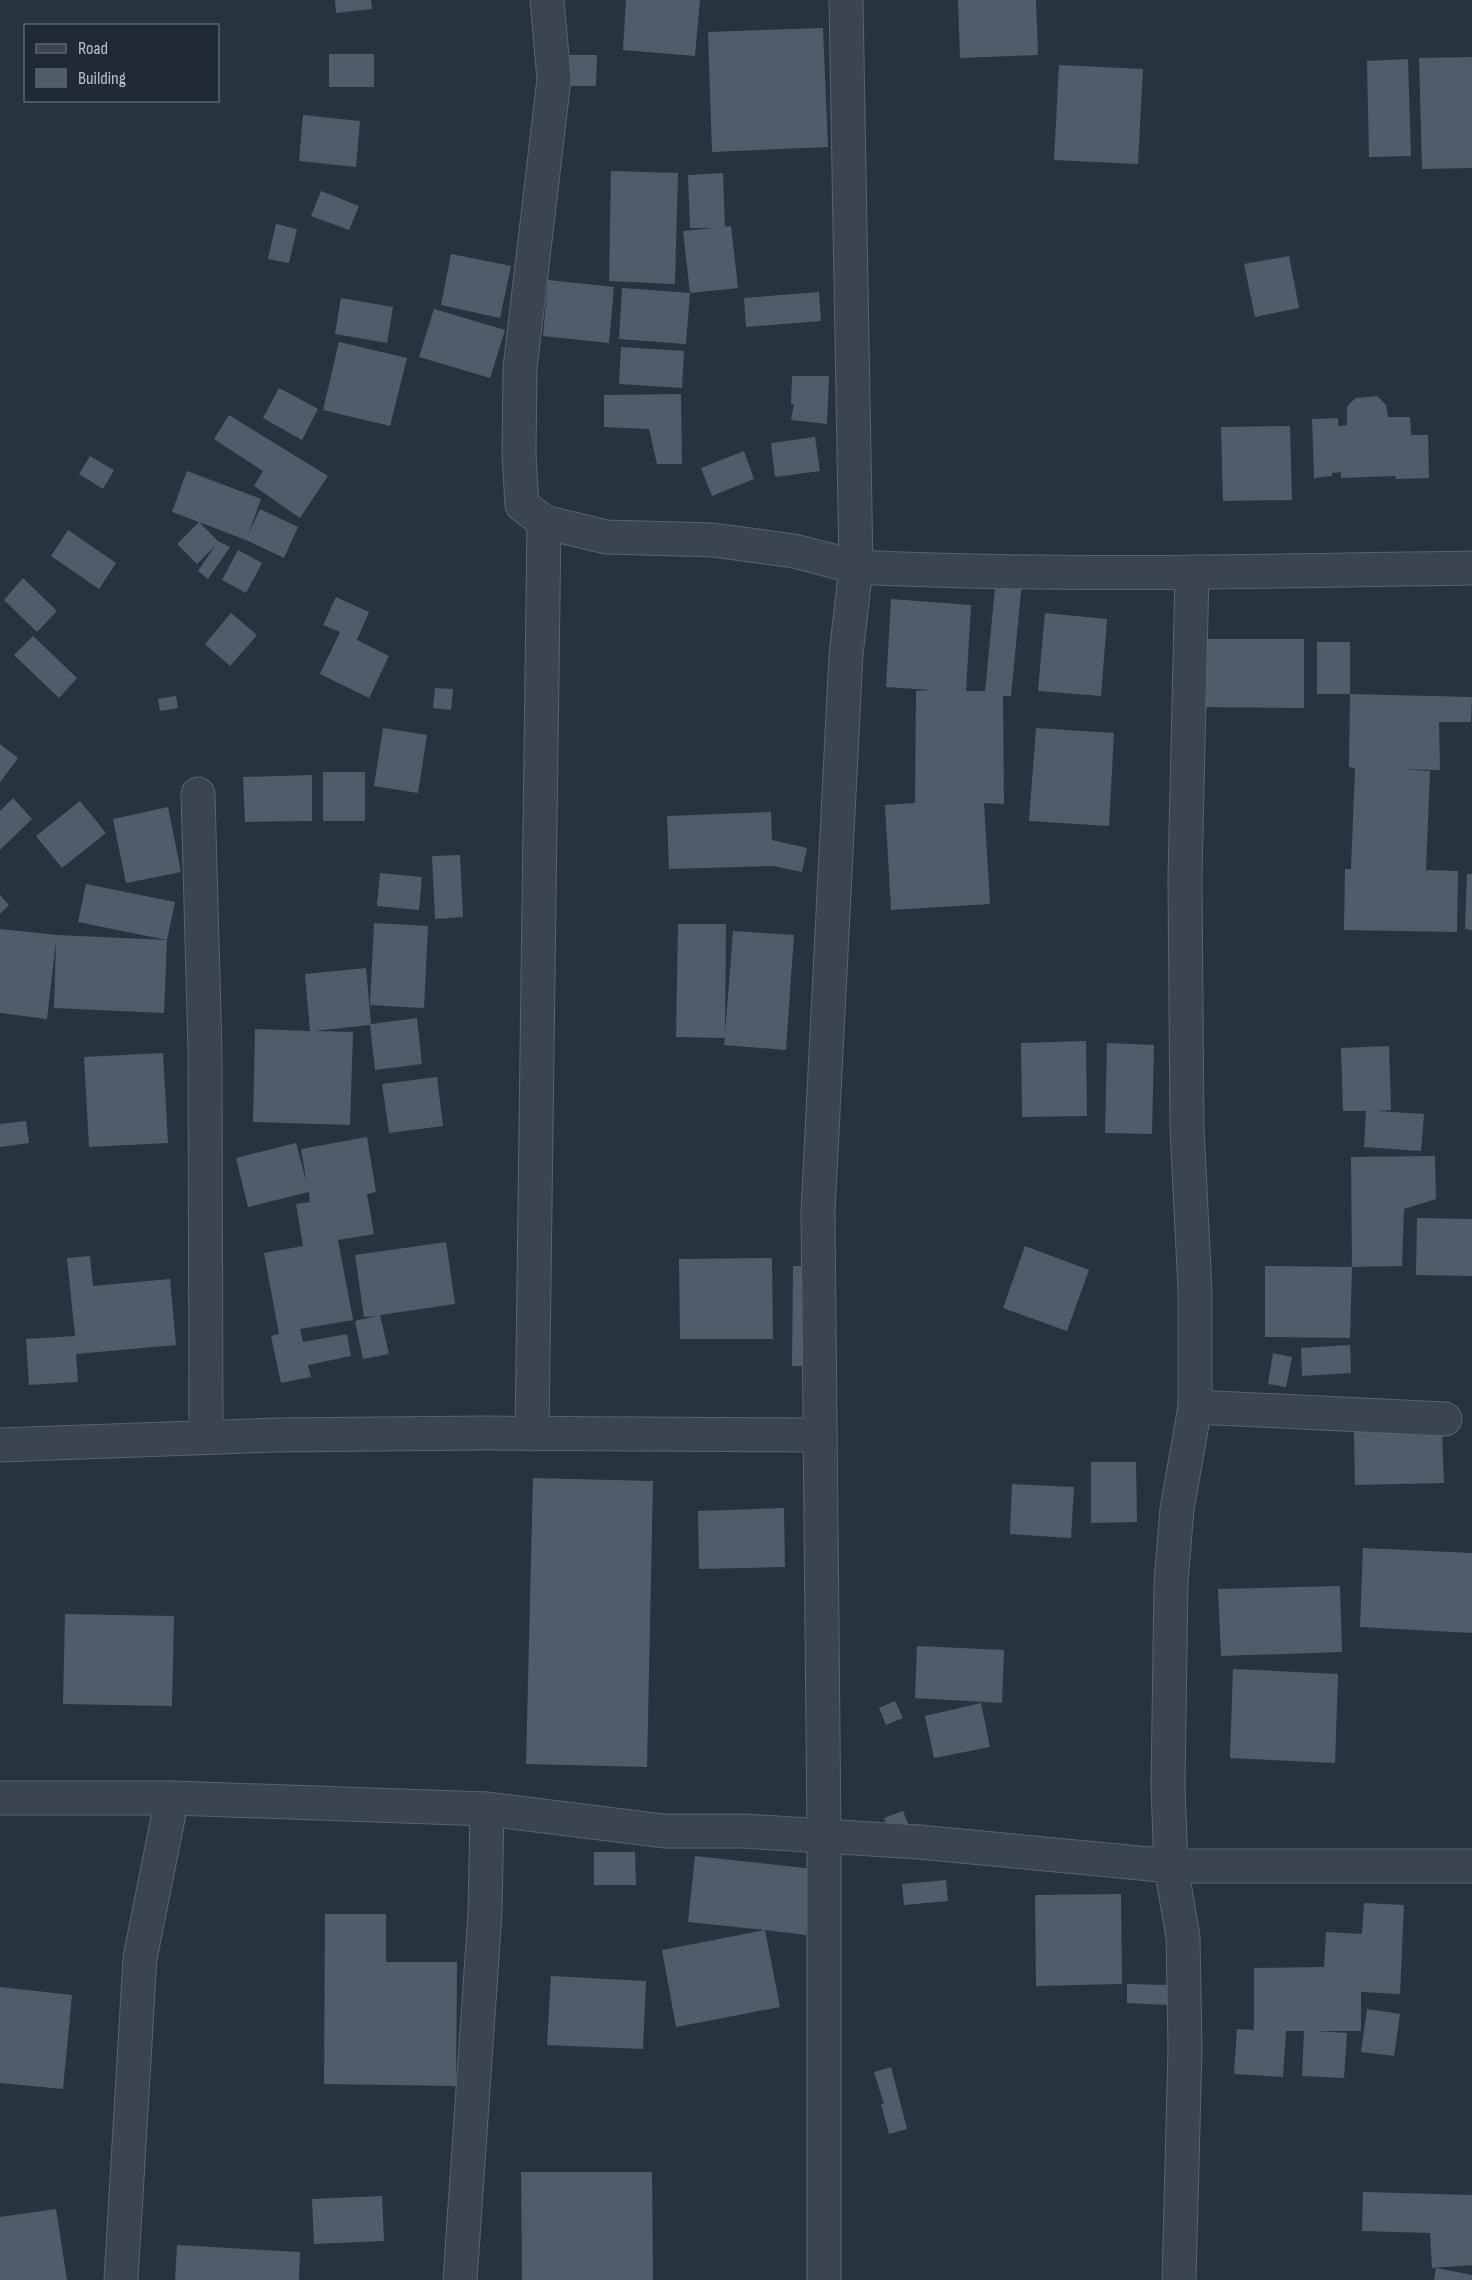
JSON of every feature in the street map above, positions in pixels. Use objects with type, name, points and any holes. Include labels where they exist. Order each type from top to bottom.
[{"type":"street","points":[[547,0],[554,79],[520,368],[519,455],[522,505],[544,522],[606,537],[713,540],[794,551],[856,567],[939,571],[1192,572],[1472,568]]},
{"type":"street","points":[[824,2280],[824,1837],[818,1211],[846,655],[856,567],[846,0]]},
{"type":"street","points":[[532,1434],[544,522]]},
{"type":"street","points":[[1179,2280],[1185,2048],[1183,1937],[1171,1866],[1168,1787],[1171,1582],[1177,1509],[1195,1407],[1195,1290],[1187,1129],[1185,878],[1192,572]]},
{"type":"street","points":[[198,794],[205,1051],[206,1437]]},
{"type":"street","points":[[1195,1407],[1444,1419]]},
{"type":"street","points":[[0,1445],[206,1437],[532,1434],[820,1435]]},
{"type":"street","points":[[0,1798],[172,1798],[487,1809],[664,1831],[744,1831],[919,1842],[1171,1866],[1472,1866]]},
{"type":"street","points":[[122,2280],[140,1958],[172,1798]]},
{"type":"street","points":[[460,2280],[485,1913],[487,1809]]},
{"type":"building","points":[[335,0],[371,0],[372,9],[336,13]]},
{"type":"building","points":[[626,0],[700,0],[695,56],[623,50]]},
{"type":"building","points":[[958,0],[1036,0],[1038,55],[960,58]]},
{"type":"building","points":[[823,28],[828,147],[712,152],[708,32]]},
{"type":"building","points":[[329,54],[374,54],[374,87],[329,87]]},
{"type":"building","points":[[554,55],[597,55],[596,86],[554,86]]},
{"type":"building","points":[[1472,57],[1472,168],[1422,169],[1419,58]]},
{"type":"building","points":[[1408,59],[1411,156],[1369,157],[1367,61]]},
{"type":"building","points":[[1059,65],[1143,69],[1138,164],[1054,160]]},
{"type":"building","points":[[303,115],[360,121],[356,167],[299,161]]},
{"type":"building","points":[[611,171],[678,173],[675,284],[609,281]]},
{"type":"building","points":[[723,173],[725,227],[731,226],[738,288],[690,293],[683,231],[716,228],[690,228],[688,175]]},
{"type":"building","points":[[321,191],[359,206],[349,230],[311,216]]},
{"type":"building","points":[[276,224],[297,229],[289,263],[268,259]]},
{"type":"building","points":[[451,254],[511,266],[500,318],[441,305]]},
{"type":"building","points":[[1289,256],[1299,308],[1255,317],[1244,264]]},
{"type":"building","points":[[548,280],[614,287],[609,343],[543,336]]},
{"type":"building","points":[[622,288],[690,293],[686,344],[619,339]]},
{"type":"building","points":[[819,292],[821,321],[746,327],[744,298]]},
{"type":"building","points":[[341,298],[393,307],[387,343],[335,334]]},
{"type":"building","points":[[434,309],[505,330],[490,378],[419,357]]},
{"type":"building","points":[[339,342],[407,358],[390,426],[323,410]]},
{"type":"building","points":[[621,347],[684,351],[682,388],[619,384]]},
{"type":"building","points":[[792,376],[829,376],[827,424],[791,420],[794,404],[791,404]]},
{"type":"building","points":[[279,388],[318,409],[302,440],[263,418]]},
{"type":"building","points":[[681,394],[682,464],[657,464],[649,429],[604,427],[604,395]]},
{"type":"building","points":[[1377,396],[1386,405],[1388,417],[1410,417],[1411,435],[1428,435],[1429,478],[1396,479],[1395,476],[1341,478],[1341,472],[1332,473],[1332,476],[1314,478],[1312,419],[1338,418],[1338,426],[1347,425],[1347,407],[1350,403],[1356,398]]},
{"type":"building","points":[[229,415],[328,476],[300,518],[254,486],[263,471],[214,439]]},
{"type":"building","points":[[1290,426],[1292,500],[1223,501],[1221,427]]},
{"type":"building","points":[[815,437],[820,471],[775,477],[771,443]]},
{"type":"building","points":[[744,451],[754,479],[712,496],[701,468]]},
{"type":"building","points":[[90,456],[114,470],[103,489],[79,474]]},
{"type":"building","points":[[187,471],[261,499],[248,535],[260,509],[298,527],[284,558],[246,540],[172,512]]},
{"type":"building","points":[[199,522],[218,541],[230,547],[208,579],[198,571],[215,546],[197,564],[177,544]]},
{"type":"building","points":[[68,530],[116,563],[99,589],[51,556]]},
{"type":"building","points":[[238,550],[262,563],[246,593],[222,580]]},
{"type":"building","points":[[23,578],[57,611],[37,632],[4,600]]},
{"type":"building","points":[[996,578],[1022,581],[1011,696],[1003,696],[1004,804],[984,803],[990,904],[891,910],[885,805],[915,803],[916,691],[930,690],[886,687],[891,599],[971,605],[966,691],[985,691]]},
{"type":"building","points":[[336,597],[369,612],[357,640],[389,656],[369,698],[320,674],[340,632],[323,625]]},
{"type":"building","points":[[231,613],[257,635],[230,666],[205,644]]},
{"type":"building","points":[[1045,613],[1107,619],[1101,696],[1038,691]]},
{"type":"building","points":[[33,636],[77,678],[59,698],[14,655]]},
{"type":"building","points":[[1202,639],[1304,639],[1304,708],[1202,707]]},
{"type":"building","points":[[1317,642],[1350,642],[1350,694],[1317,694]]},
{"type":"building","points":[[435,688],[453,689],[451,710],[433,708]]},
{"type":"building","points":[[1350,694],[1472,697],[1471,722],[1439,722],[1440,770],[1400,769],[1430,771],[1426,870],[1458,871],[1457,932],[1344,930],[1345,869],[1351,869],[1355,768],[1349,767]]},
{"type":"building","points":[[176,696],[178,708],[160,711],[158,699]]},
{"type":"building","points":[[383,728],[427,735],[418,793],[374,786]]},
{"type":"building","points":[[1036,728],[1114,733],[1109,826],[1029,821]]},
{"type":"building","points":[[0,744],[18,758],[0,782]]},
{"type":"building","points":[[323,772],[365,772],[365,821],[323,821]]},
{"type":"building","points":[[312,775],[312,821],[245,822],[243,777]]},
{"type":"building","points":[[13,798],[32,819],[0,850],[0,811]]},
{"type":"building","points":[[80,801],[106,833],[62,868],[36,836]]},
{"type":"building","points":[[168,807],[181,872],[126,883],[113,819]]},
{"type":"building","points":[[771,812],[772,840],[807,848],[802,872],[773,866],[669,869],[667,816]]},
{"type":"building","points":[[460,855],[463,917],[435,919],[432,856]]},
{"type":"building","points":[[380,873],[422,877],[419,910],[377,906]]},
{"type":"building","points":[[1467,874],[1472,874],[1472,930],[1465,929]]},
{"type":"building","points":[[86,884],[175,902],[167,940],[78,922]]},
{"type":"building","points":[[0,895],[9,905],[0,914]]},
{"type":"building","points":[[374,923],[428,926],[424,1008],[370,1005]]},
{"type":"building","points":[[678,924],[726,924],[725,1034],[733,931],[794,935],[786,1050],[724,1045],[725,1038],[676,1037]]},
{"type":"building","points":[[0,929],[57,935],[167,940],[164,1013],[54,1008],[56,941],[47,1019],[0,1013]]},
{"type":"building","points":[[366,968],[371,1024],[417,1018],[422,1064],[375,1070],[370,1025],[314,1031],[353,1032],[350,1125],[253,1122],[255,1029],[310,1031],[305,974]]},
{"type":"building","points":[[1086,1041],[1087,1116],[1022,1117],[1021,1043]]},
{"type":"building","points":[[1107,1043],[1154,1045],[1152,1134],[1105,1133]]},
{"type":"building","points":[[1389,1046],[1391,1110],[1377,1111],[1424,1114],[1421,1151],[1364,1147],[1366,1111],[1343,1111],[1341,1048]]},
{"type":"building","points":[[163,1053],[168,1143],[89,1147],[84,1057]]},
{"type":"building","points":[[437,1077],[443,1126],[389,1133],[382,1084]]},
{"type":"building","points":[[26,1121],[29,1143],[0,1147],[0,1124]]},
{"type":"building","points":[[367,1137],[376,1192],[367,1194],[374,1234],[338,1240],[353,1320],[300,1329],[303,1342],[347,1334],[351,1356],[308,1365],[311,1377],[281,1383],[271,1336],[279,1334],[264,1253],[303,1246],[296,1204],[310,1202],[309,1192],[248,1207],[236,1158],[296,1143],[307,1184],[301,1149]]},
{"type":"building","points":[[1435,1156],[1436,1199],[1404,1209],[1402,1266],[1352,1267],[1351,1157]]},
{"type":"building","points":[[1417,1218],[1472,1219],[1472,1276],[1416,1275]]},
{"type":"building","points":[[446,1242],[455,1304],[380,1315],[389,1354],[363,1359],[355,1321],[377,1316],[364,1317],[355,1255]]},
{"type":"building","points":[[1025,1246],[1089,1270],[1067,1331],[1003,1308]]},
{"type":"building","points":[[90,1256],[93,1286],[170,1279],[176,1345],[76,1354],[78,1382],[29,1385],[26,1339],[75,1336],[67,1258]]},
{"type":"building","points":[[772,1258],[773,1339],[680,1339],[679,1259]]},
{"type":"building","points":[[793,1266],[817,1266],[817,1366],[792,1366]]},
{"type":"building","points":[[1265,1266],[1352,1267],[1350,1338],[1265,1337]]},
{"type":"building","points":[[1350,1345],[1351,1373],[1302,1376],[1301,1348]]},
{"type":"building","points":[[1273,1353],[1292,1357],[1286,1387],[1268,1384]]},
{"type":"building","points":[[1442,1430],[1444,1483],[1355,1485],[1354,1432]]},
{"type":"building","points":[[1091,1462],[1136,1462],[1137,1522],[1091,1523]]},
{"type":"building","points":[[533,1478],[653,1481],[647,1767],[526,1764]]},
{"type":"building","points":[[1012,1484],[1074,1487],[1071,1538],[1010,1534]]},
{"type":"building","points":[[784,1508],[785,1567],[699,1569],[698,1511]]},
{"type":"building","points":[[1363,1548],[1472,1553],[1472,1633],[1360,1627]]},
{"type":"building","points":[[1340,1586],[1342,1652],[1221,1656],[1218,1589]]},
{"type":"building","points":[[65,1614],[174,1616],[172,1706],[63,1704]]},
{"type":"building","points":[[917,1646],[1004,1650],[1002,1703],[915,1698]]},
{"type":"building","points":[[1233,1669],[1338,1674],[1335,1763],[1230,1758]]},
{"type":"building","points":[[895,1701],[903,1718],[886,1725],[879,1708]]},
{"type":"building","points":[[981,1703],[990,1747],[934,1758],[925,1716]]},
{"type":"building","points":[[903,1811],[914,1839],[895,1847],[884,1818]]},
{"type":"building","points":[[594,1852],[635,1852],[636,1885],[594,1885]]},
{"type":"building","points":[[695,1856],[814,1869],[806,1935],[688,1922]]},
{"type":"building","points":[[946,1880],[948,1901],[904,1905],[902,1884]]},
{"type":"building","points":[[1121,1894],[1122,1984],[1036,1986],[1035,1895]]},
{"type":"building","points":[[1364,1903],[1404,1905],[1400,1994],[1361,1992],[1361,2031],[1315,2031],[1347,2033],[1344,2078],[1302,2076],[1304,2031],[1286,2031],[1283,2077],[1234,2074],[1237,2029],[1254,2030],[1254,1968],[1324,1967],[1326,1932],[1362,1934]]},
{"type":"building","points":[[325,1914],[386,1914],[386,1962],[457,1962],[456,2086],[324,2084]]},
{"type":"building","points":[[765,1930],[780,2007],[676,2027],[662,1950]]},
{"type":"building","points":[[551,1976],[646,1981],[643,2049],[547,2045]]},
{"type":"building","points":[[1127,1984],[1167,1985],[1167,2005],[1127,2003]]},
{"type":"building","points":[[0,1987],[72,1995],[63,2089],[0,2083]]},
{"type":"building","points":[[1367,2009],[1400,2014],[1394,2056],[1361,2052]]},
{"type":"building","points":[[891,2067],[907,2129],[889,2134],[881,2104],[884,2104],[874,2072]]},
{"type":"building","points":[[521,2172],[652,2172],[653,2280],[522,2280]]},
{"type":"building","points":[[1363,2192],[1472,2195],[1472,2265],[1432,2268],[1430,2233],[1362,2231]]},
{"type":"building","points":[[382,2196],[384,2241],[314,2244],[312,2199]]},
{"type":"building","points":[[56,2209],[67,2280],[0,2280],[0,2217]]},
{"type":"building","points":[[177,2245],[300,2252],[299,2280],[175,2280]]},
{"type":"building","points":[[1436,2268],[1472,2275],[1472,2280],[1434,2280]]}]
